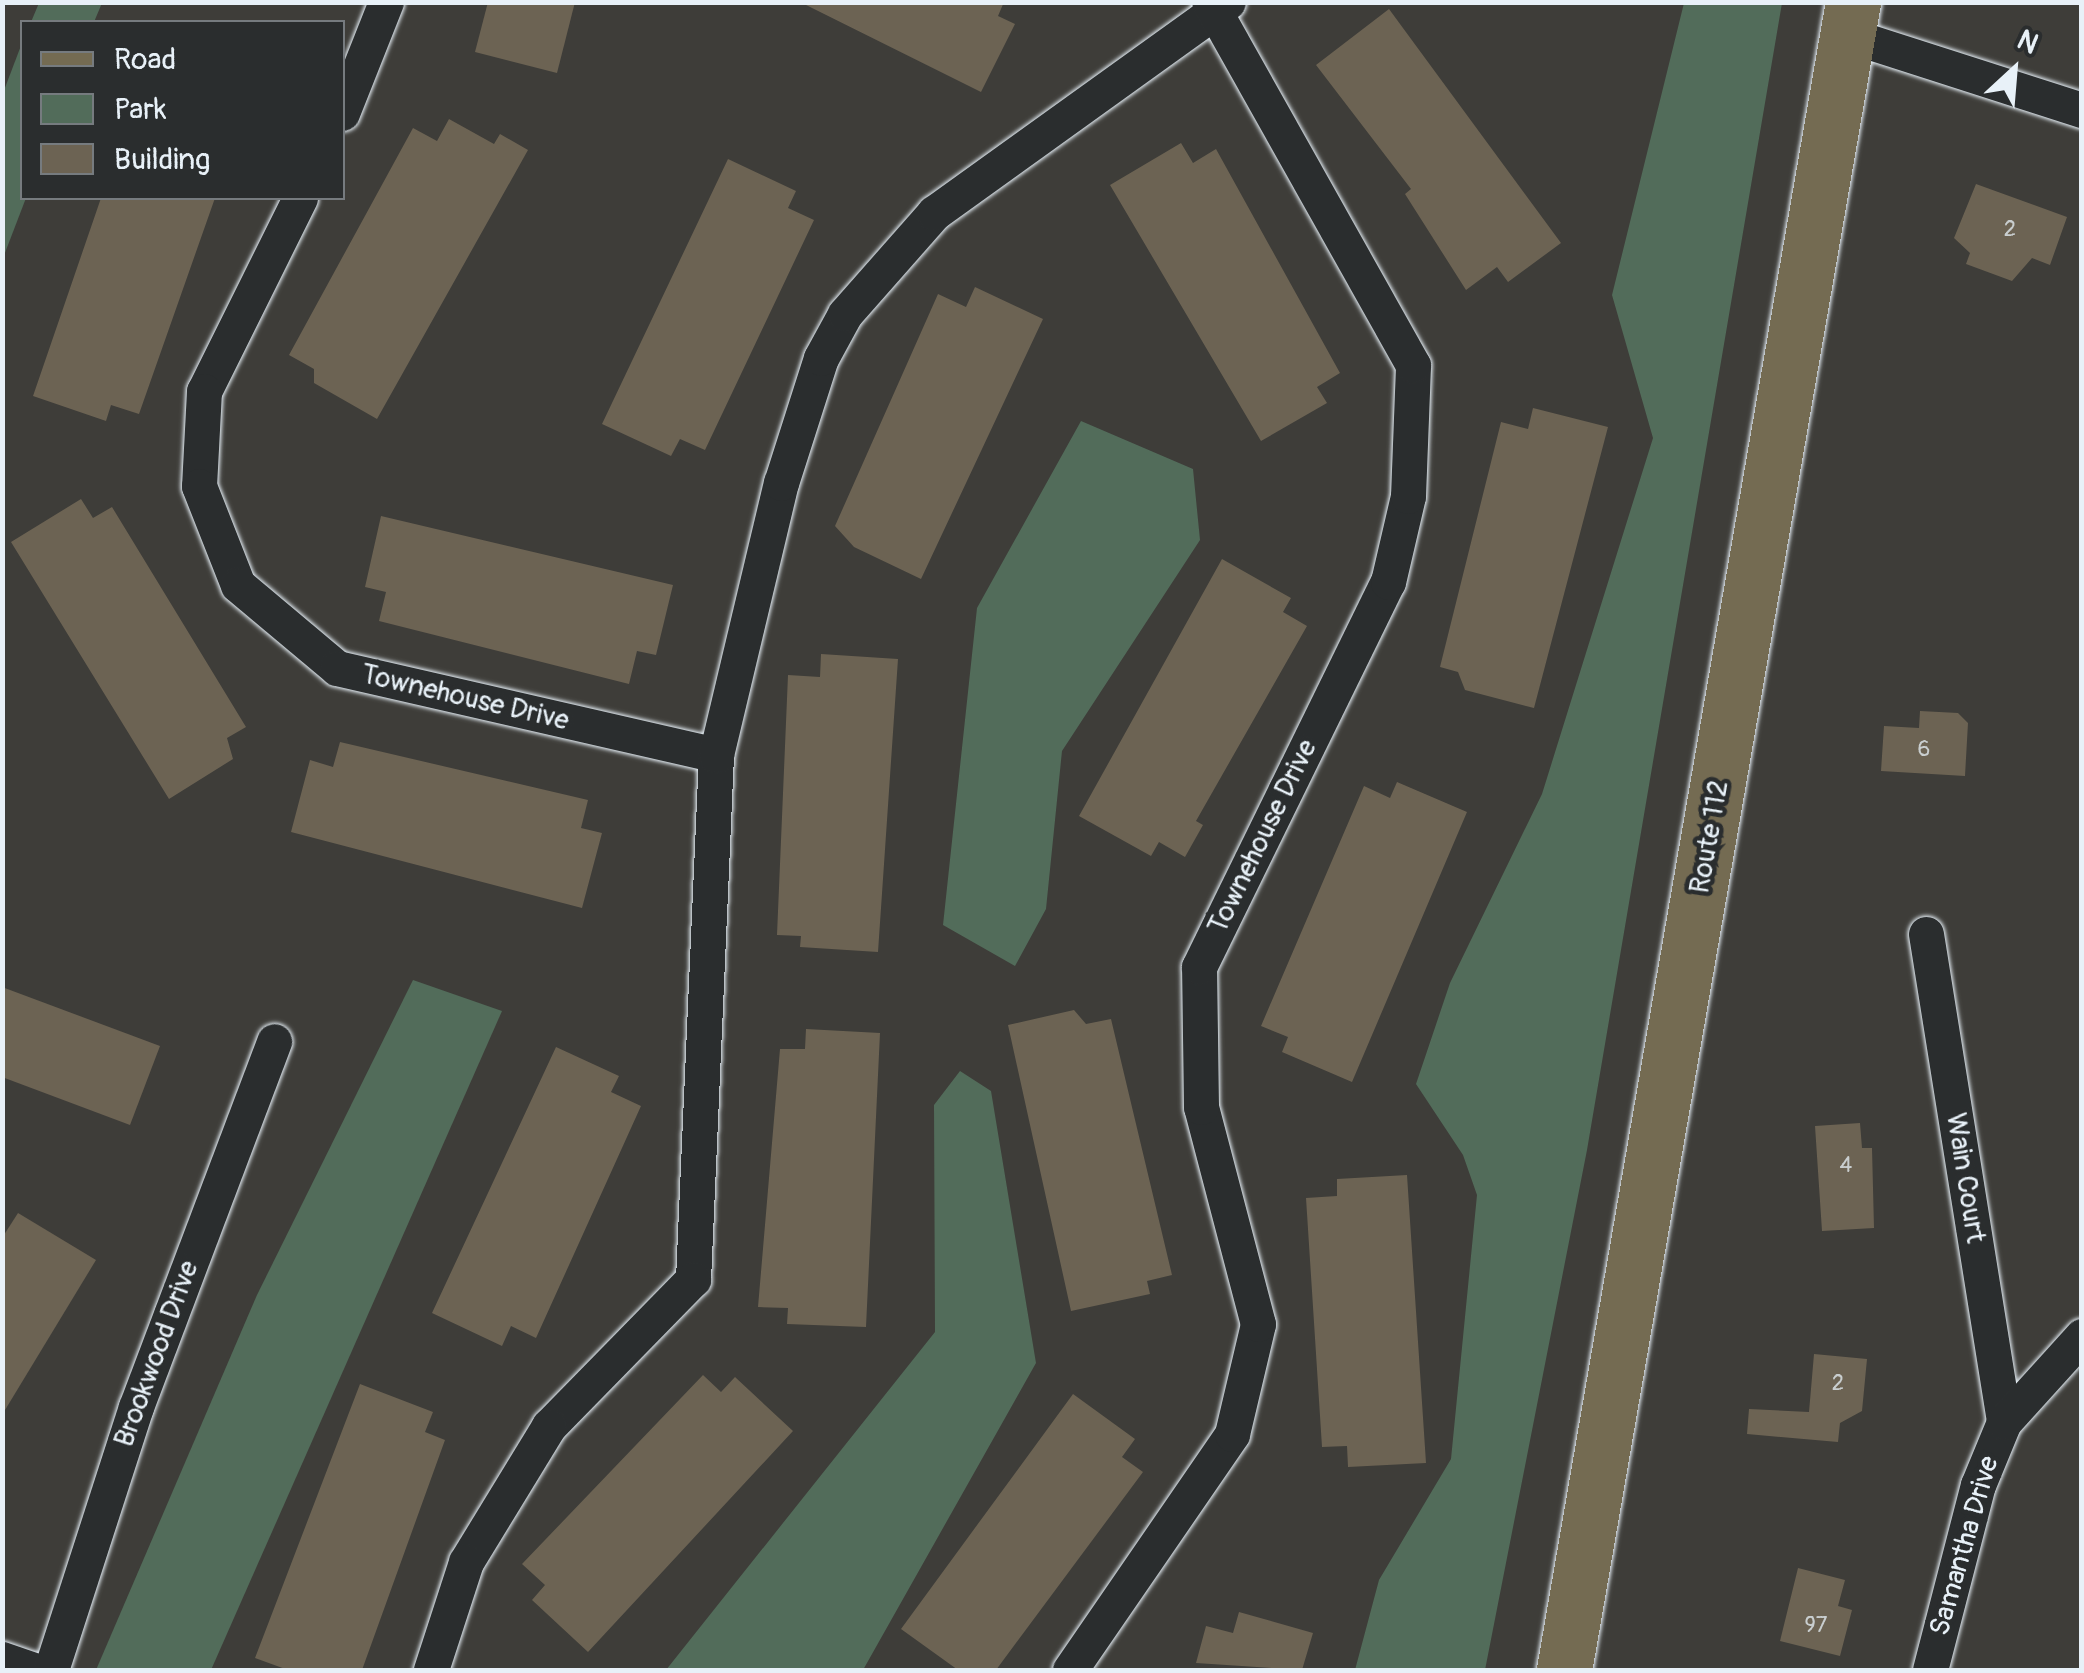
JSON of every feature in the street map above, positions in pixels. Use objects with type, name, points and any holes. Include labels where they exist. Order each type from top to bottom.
[{"type":"main road","name":"Route 112","points":[[1564,1670],[1851,19]]},
{"type":"street","points":[[345,105],[386,2]]},
{"type":"street","name":"Townehouse Drive","points":[[431,1670],[466,1562],[549,1426],[692,1279],[716,756],[781,483],[821,358],[845,314],[934,214],[1218,5],[1413,365],[1408,496],[1388,582],[1199,967],[1200,1107],[1258,1324],[1232,1434],[1070,1670]]},
{"type":"street","points":[[1851,19],[2082,110]]},
{"type":"street","name":"Townehouse Drive","points":[[299,200],[204,390],[200,486],[238,585],[337,668],[716,756]]},
{"type":"street","name":"Wain Court","points":[[1926,934],[2004,1422]]},
{"type":"street","name":"Brookwood Drive","points":[[52,1670],[136,1406],[274,1041]]},
{"type":"street","points":[[2004,1422],[2082,1336]]},
{"type":"street","name":"Samantha Drive","points":[[1930,1670],[1978,1485],[2004,1422]]},
{"type":"street","points":[[2,1658],[34,1670]]},
{"type":"green space","points":[[39,2],[102,3],[95,20],[32,20]]},
{"type":"green space","points":[[1684,3],[1782,3],[1587,1150],[1485,1670],[1355,1670],[1379,1580],[1451,1459],[1477,1195],[1463,1155],[1416,1084],[1450,983],[1542,794],[1653,438],[1612,295]]},
{"type":"green space","points":[[20,48],[20,200],[25,200],[3,258],[3,93]]},
{"type":"green space","points":[[1081,421],[1193,469],[1200,540],[1062,751],[1046,909],[1015,966],[943,925],[977,608]]},
{"type":"green space","points":[[413,980],[502,1011],[211,1670],[96,1670],[257,1295]]},
{"type":"green space","points":[[960,1071],[991,1091],[1036,1363],[863,1670],[666,1670],[935,1332],[934,1105]]},
{"type":"building","points":[[488,2],[575,2],[557,73],[475,52]]},
{"type":"building","points":[[800,2],[1004,2],[998,16],[1015,24],[981,92]]},
{"type":"building","points":[[1389,9],[1561,243],[1508,282],[1497,267],[1466,290],[1405,194],[1411,189],[1316,65]]},
{"type":"building","points":[[449,119],[494,144],[500,134],[528,150],[377,419],[314,383],[314,369],[289,355],[413,128],[437,141]]},
{"type":"building","points":[[1181,143],[1193,163],[1216,149],[1340,373],[1317,387],[1327,403],[1261,441],[1110,185]]},
{"type":"building","points":[[728,159],[796,191],[788,208],[814,220],[705,450],[680,439],[671,456],[602,424]]},
{"type":"building","points":[[1976,184],[2067,217],[2050,265],[2032,258],[2012,281],[1966,264],[1970,253],[1954,238]]},
{"type":"building","points":[[100,200],[214,200],[139,414],[111,405],[106,421],[33,396]]},
{"type":"building","points":[[975,287],[1043,319],[921,579],[854,547],[835,526],[938,294],[966,307]]},
{"type":"building","points":[[1533,408],[1608,427],[1534,708],[1465,690],[1458,672],[1440,667],[1501,422],[1528,429]]},
{"type":"building","points":[[81,499],[93,518],[112,507],[246,727],[227,738],[233,759],[169,799],[11,542]]},
{"type":"building","points":[[381,516],[673,585],[656,655],[637,651],[629,684],[379,621],[386,592],[365,587]]},
{"type":"building","points":[[1222,559],[1291,598],[1283,612],[1307,626],[1196,821],[1203,825],[1185,857],[1159,842],[1151,856],[1079,816]]},
{"type":"building","points":[[821,654],[898,659],[878,952],[800,947],[801,936],[777,935],[788,675],[820,677]]},
{"type":"building","points":[[1920,711],[1958,713],[1968,723],[1965,776],[1881,771],[1884,726],[1919,728]]},
{"type":"building","points":[[340,742],[588,800],[581,828],[602,833],[582,908],[291,832],[310,760],[333,767]]},
{"type":"building","points":[[1397,782],[1467,812],[1352,1082],[1282,1052],[1288,1037],[1261,1026],[1364,786],[1390,798]]},
{"type":"building","points":[[2,987],[160,1046],[130,1125],[2,1077]]},
{"type":"building","points":[[1074,1010],[1086,1024],[1111,1019],[1172,1275],[1147,1281],[1150,1294],[1071,1311],[1008,1025]]},
{"type":"building","points":[[806,1029],[880,1033],[866,1327],[787,1324],[788,1308],[758,1307],[780,1049],[805,1049]]},
{"type":"building","points":[[556,1047],[619,1076],[611,1092],[641,1106],[536,1338],[511,1326],[502,1346],[432,1313]]},
{"type":"building","points":[[1860,1123],[1862,1148],[1872,1148],[1874,1228],[1822,1231],[1815,1126]]},
{"type":"building","points":[[1407,1175],[1426,1463],[1348,1467],[1347,1446],[1322,1447],[1306,1198],[1337,1196],[1337,1179]]},
{"type":"building","points":[[18,1213],[96,1260],[2,1415],[2,1238]]},
{"type":"building","points":[[1814,1354],[1867,1359],[1862,1411],[1840,1423],[1838,1442],[1747,1434],[1749,1409],[1809,1412]]},
{"type":"building","points":[[703,1375],[721,1392],[735,1377],[793,1431],[588,1652],[532,1600],[545,1585],[522,1564]]},
{"type":"building","points":[[360,1384],[433,1412],[425,1432],[445,1440],[362,1670],[288,1670],[255,1658]]},
{"type":"building","points":[[1073,1394],[1135,1439],[1122,1457],[1143,1472],[996,1670],[958,1670],[901,1629]]},
{"type":"building","points":[[1798,1568],[1845,1580],[1838,1606],[1852,1610],[1840,1656],[1780,1641]]},
{"type":"building","points":[[1239,1612],[1313,1633],[1302,1670],[1196,1663],[1206,1626],[1233,1633]]}]
